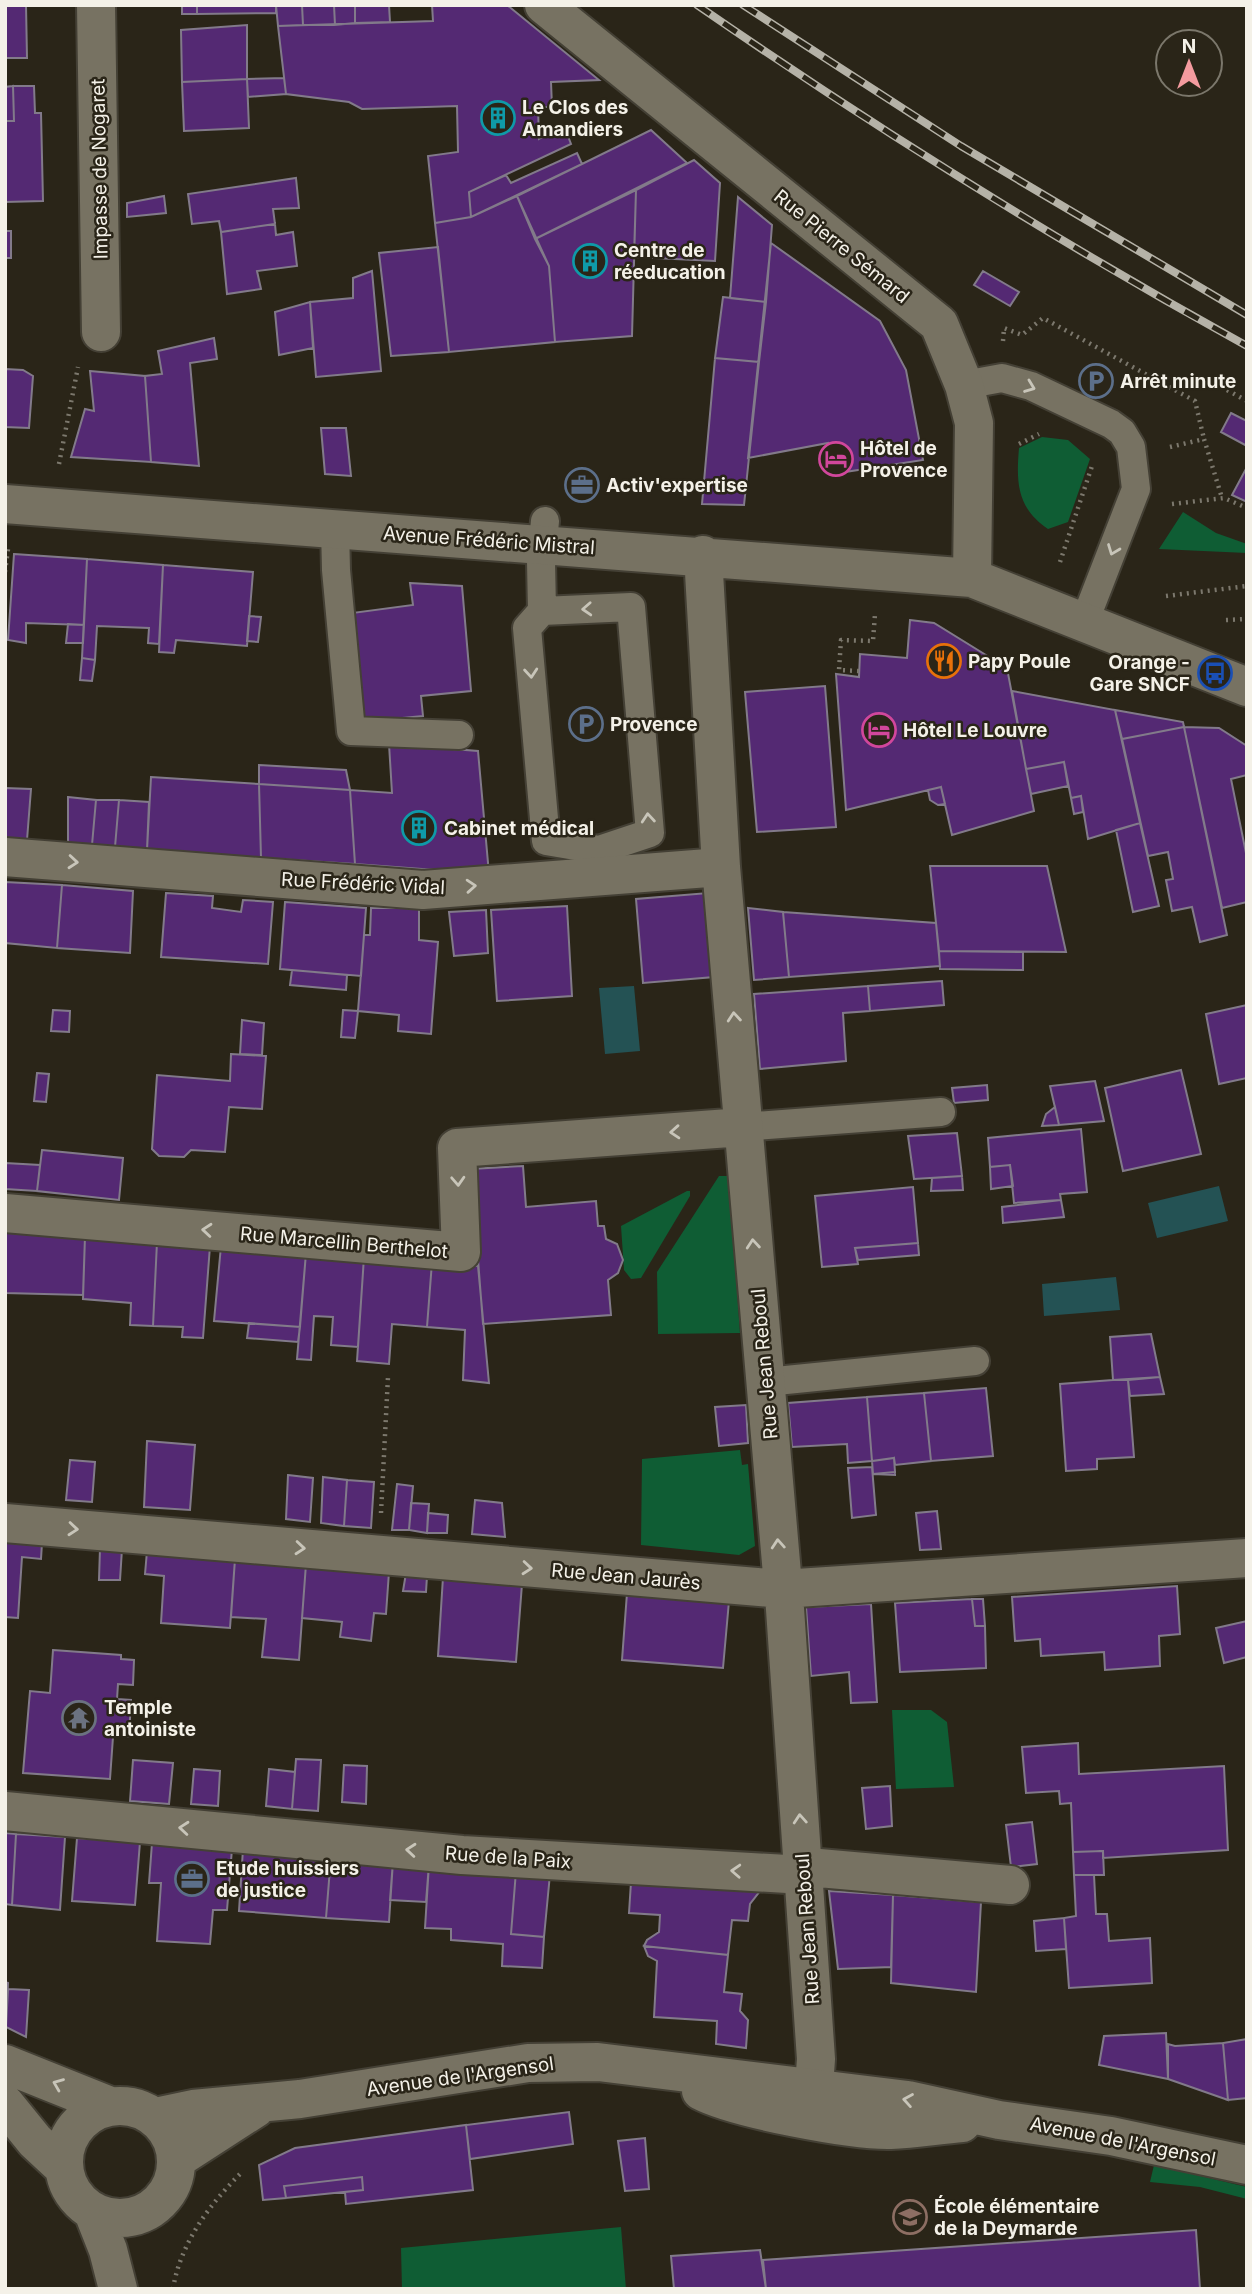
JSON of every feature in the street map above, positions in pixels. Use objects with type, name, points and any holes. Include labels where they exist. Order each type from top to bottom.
[{"type":"street","name":"Impasse de Nogaret","points":[[96,5],[101,332]]},
{"type":"street","name":"Rue Pierre Sémard","points":[[544,5],[939,324],[964,385],[974,423],[972,578]]},
{"type":"street","name":"Avenue Frédéric Mistral","points":[[5,504],[335,528],[544,532],[703,555],[972,578],[1247,687]]},
{"type":"street","name":"Rue Jean Reboul","points":[[703,555],[721,867],[766,1382],[804,1875],[816,2059],[814,2087]]},
{"type":"street","name":"Rue Frédéric Vidal","points":[[5,857],[423,890],[599,863],[721,867]]},
{"type":"street","name":"Rue Marcellin Berthelot","points":[[5,1213],[461,1252],[457,1148],[743,1126]]},
{"type":"street","name":"Rue Jean Jaurès","points":[[5,1523],[782,1589],[1247,1558]]},
{"type":"street","name":"Rue de la Paix","points":[[5,1811],[462,1855],[804,1875],[819,1868],[1010,1885]]},
{"type":"street","name":"Avenue de l'Argensol","points":[[155,2118],[192,2109],[261,2105],[528,2063],[598,2062],[908,2100],[999,2120],[1111,2136],[1247,2165]]},
{"type":"street","points":[[5,2064],[110,2106],[134,2107],[155,2118],[174,2144],[177,2160],[168,2193],[157,2206],[142,2214],[117,2219],[93,2212],[72,2193],[63,2167],[66,2146],[75,2127],[91,2113],[110,2106]]},
{"type":"street","name":"Avenue de l'Argensol","points":[[659,2070],[708,2095],[734,2103],[838,2124],[889,2130],[999,2120]]},
{"type":"street","points":[[734,2103],[801,2099],[810,2094],[814,2087]]},
{"type":"street","points":[[5,2104],[35,2141],[63,2167]]},
{"type":"street","name":"Avenue de l'Argensol","points":[[177,2160],[261,2105]]},
{"type":"street","points":[[93,2212],[108,2250],[118,2289]]},
{"type":"street","points":[[125,2289],[142,2214]]},
{"type":"lane","points":[[964,385],[1002,378],[1031,386],[1111,424],[1122,432],[1131,447],[1136,489],[1084,623]]},
{"type":"lane","points":[[335,528],[336,570],[351,732],[459,735]]},
{"type":"lane","points":[[542,611],[631,607],[650,833],[599,863],[546,841],[527,628],[542,611],[544,532]]},
{"type":"lane","points":[[743,1126],[941,1112]]},
{"type":"lane","points":[[766,1382],[975,1361]]},
{"type":"path","points":[[1004,328],[1022,335],[1043,318],[1195,401],[1222,498]]},
{"type":"path","points":[[59,464],[81,354],[101,332]]},
{"type":"path","points":[[1227,390],[1247,401]]},
{"type":"path","points":[[1016,445],[1040,433],[1050,435]]},
{"type":"path","points":[[1166,447],[1204,439]]},
{"type":"path","points":[[1060,562],[1094,458]]},
{"type":"path","points":[[1160,505],[1222,498],[1247,508]]},
{"type":"path","points":[[5,572],[7,549],[16,543]]},
{"type":"path","points":[[1166,596],[1247,586]]},
{"type":"path","points":[[859,671],[839,670],[841,640],[873,641],[875,609]]},
{"type":"path","points":[[1226,620],[1247,619]]},
{"type":"path","points":[[377,1555],[388,1377]]},
{"type":"path","points":[[173,2289],[193,2233],[215,2199],[244,2171]]},
{"type":"green space","points":[[1042,437],[1068,440],[1090,459],[1068,522],[1048,529],[1024,503],[1018,472],[1019,448]]},
{"type":"green space","points":[[1183,512],[1216,533],[1247,544],[1247,553],[1159,549]]},
{"type":"green space","points":[[719,1176],[729,1176],[740,1333],[658,1334],[657,1272]]},
{"type":"green space","points":[[690,1191],[690,1196],[641,1278],[631,1279],[624,1270],[621,1226]]},
{"type":"green space","points":[[740,1450],[742,1465],[748,1464],[755,1546],[739,1555],[641,1545],[642,1459]]},
{"type":"green space","points":[[892,1710],[931,1710],[947,1722],[954,1787],[896,1789]]},
{"type":"green space","points":[[1154,2165],[1247,2187],[1247,2199],[1200,2187],[1150,2182]]},
{"type":"green space","points":[[621,2227],[626,2289],[402,2289],[401,2248]]},
{"type":"water","points":[[634,986],[640,1051],[605,1054],[599,988]]},
{"type":"water","points":[[1219,1186],[1228,1221],[1157,1238],[1148,1203]]},
{"type":"water","points":[[1116,1277],[1120,1310],[1044,1316],[1042,1284]]},
{"type":"building","points":[[5,5],[26,5],[27,58],[5,58]]},
{"type":"building","points":[[182,5],[197,5],[197,14],[182,14]]},
{"type":"building","points":[[197,5],[276,5],[276,13],[197,14]]},
{"type":"building","points":[[276,5],[302,5],[303,25],[278,26]]},
{"type":"building","points":[[302,5],[334,5],[335,25],[303,25]]},
{"type":"building","points":[[334,5],[355,5],[355,23],[335,25]]},
{"type":"building","points":[[355,5],[389,5],[390,22],[355,23]]},
{"type":"building","name":"Le Clos des Amandiers","points":[[432,5],[507,5],[599,80],[551,82],[552,107],[538,107],[539,139],[564,126],[571,144],[469,192],[471,217],[435,223],[428,156],[458,152],[457,106],[362,109],[349,102],[286,94],[278,26],[433,21]]},
{"type":"building","points":[[247,25],[247,79],[182,82],[181,30]]},
{"type":"building","points":[[284,78],[286,94],[248,97],[247,79]]},
{"type":"building","points":[[247,79],[249,128],[184,131],[182,82]]},
{"type":"building","points":[[13,86],[14,121],[5,121],[5,87]]},
{"type":"building","points":[[13,86],[34,86],[35,113],[41,113],[43,201],[5,202],[5,121],[14,121]]},
{"type":"building","points":[[651,130],[687,163],[535,239],[517,196]]},
{"type":"building","points":[[577,153],[582,164],[471,217],[469,192],[506,175],[511,183]]},
{"type":"building","points":[[694,160],[720,183],[715,261],[634,257],[636,190]]},
{"type":"building","points":[[296,178],[299,208],[273,209],[275,224],[221,232],[219,221],[192,224],[188,194]]},
{"type":"building","name":"Centre de réeducation","points":[[636,190],[632,336],[555,342],[549,266],[535,239]]},
{"type":"building","points":[[164,196],[166,213],[127,217],[127,203]]},
{"type":"building","name":"Le Clos des Amandiers","points":[[517,196],[549,266],[555,342],[449,352],[435,223],[471,217]]},
{"type":"building","points":[[738,197],[772,225],[766,302],[730,298]]},
{"type":"building","points":[[275,224],[276,235],[293,232],[297,266],[257,271],[261,289],[227,294],[221,232]]},
{"type":"building","points":[[5,231],[11,231],[11,258],[5,258]]},
{"type":"building","points":[[771,243],[880,321],[906,370],[923,460],[832,474],[828,443],[748,458]]},
{"type":"building","points":[[438,247],[449,352],[391,356],[379,253]]},
{"type":"building","points":[[372,271],[381,371],[316,377],[310,302],[353,298],[353,278]]},
{"type":"building","points":[[983,271],[1019,292],[1010,306],[974,285]]},
{"type":"building","points":[[723,297],[766,302],[759,362],[715,358]]},
{"type":"building","points":[[310,302],[313,348],[279,355],[275,312]]},
{"type":"building","points":[[214,338],[217,359],[190,363],[199,466],[151,462],[145,376],[162,374],[158,351]]},
{"type":"building","points":[[715,358],[759,362],[744,505],[702,504]]},
{"type":"building","points":[[5,369],[23,370],[33,376],[29,428],[5,427]]},
{"type":"building","points":[[90,371],[145,376],[151,462],[71,457],[85,409],[94,411]]},
{"type":"building","points":[[1231,413],[1247,421],[1247,446],[1221,432]]},
{"type":"building","points":[[321,428],[346,428],[351,476],[325,474]]},
{"type":"building","points":[[1247,467],[1247,502],[1232,495]]},
{"type":"building","points":[[14,554],[87,559],[84,625],[26,623],[26,643],[8,640]]},
{"type":"building","points":[[87,559],[163,565],[159,644],[148,643],[149,628],[97,626],[95,660],[82,658]]},
{"type":"building","points":[[163,565],[253,572],[247,646],[176,640],[174,653],[159,652]]},
{"type":"building","points":[[410,583],[462,586],[471,691],[421,696],[423,716],[361,722],[352,613],[413,605]]},
{"type":"building","points":[[249,616],[261,617],[258,642],[247,641]]},
{"type":"building","name":"Hôtel Le Louvre","points":[[910,620],[934,623],[1007,668],[1034,811],[952,835],[941,787],[846,810],[836,674],[859,677],[860,654],[907,658]]},
{"type":"building","points":[[68,624],[84,625],[83,643],[66,643]]},
{"type":"building","points":[[82,658],[95,660],[92,681],[80,680]]},
{"type":"building","points":[[825,686],[836,827],[757,832],[745,692]]},
{"type":"building","points":[[1012,691],[1115,710],[1140,823],[1088,839],[1081,796],[1071,798],[1064,762],[1026,769]]},
{"type":"building","points":[[1115,710],[1183,722],[1184,727],[1122,739]]},
{"type":"building","points":[[1184,727],[1227,935],[1200,942],[1192,907],[1172,911],[1166,880],[1173,879],[1168,852],[1148,856],[1122,739]]},
{"type":"building","points":[[1184,727],[1219,728],[1247,746],[1247,775],[1231,779],[1247,858],[1247,902],[1222,908]]},
{"type":"building","name":"Cabinet médical","points":[[389,744],[478,751],[489,874],[355,864],[350,790],[392,793]]},
{"type":"building","points":[[1064,762],[1068,786],[1031,794],[1026,769]]},
{"type":"building","points":[[259,765],[346,770],[350,790],[259,784]]},
{"type":"building","points":[[151,777],[259,784],[261,858],[147,850]]},
{"type":"building","points":[[259,784],[350,790],[355,864],[261,858]]},
{"type":"building","points":[[941,787],[945,804],[938,805],[930,800],[928,790]]},
{"type":"building","points":[[5,788],[31,789],[27,840],[5,838]]},
{"type":"building","points":[[1081,796],[1083,812],[1074,814],[1071,798]]},
{"type":"building","points":[[68,797],[96,800],[92,845],[68,843]]},
{"type":"building","points":[[96,800],[119,800],[115,847],[92,845]]},
{"type":"building","points":[[119,800],[149,802],[147,850],[115,847]]},
{"type":"building","points":[[1140,823],[1159,906],[1133,912],[1116,830]]},
{"type":"building","points":[[930,866],[1047,866],[1066,952],[939,951]]},
{"type":"building","points":[[5,882],[62,885],[57,948],[5,943]]},
{"type":"building","points":[[62,885],[133,891],[130,953],[57,948]]},
{"type":"building","points":[[166,893],[213,896],[212,908],[241,912],[243,900],[273,902],[268,964],[161,957]]},
{"type":"building","points":[[708,893],[714,977],[643,983],[636,899]]},
{"type":"building","points":[[285,902],[366,908],[361,976],[280,969]]},
{"type":"building","points":[[567,906],[572,996],[497,1001],[491,910]]},
{"type":"building","points":[[371,908],[419,908],[419,940],[438,942],[431,1034],[398,1031],[399,1015],[358,1011],[364,935],[370,935]]},
{"type":"building","points":[[748,908],[783,912],[789,977],[754,980]]},
{"type":"building","points":[[486,910],[488,953],[454,956],[449,912]]},
{"type":"building","points":[[783,912],[936,923],[940,966],[789,977]]},
{"type":"building","points":[[939,951],[1023,952],[1023,970],[940,969]]},
{"type":"building","points":[[292,970],[347,975],[346,990],[290,985]]},
{"type":"building","points":[[942,981],[944,1005],[870,1011],[868,986]]},
{"type":"building","points":[[868,986],[870,1011],[843,1013],[846,1061],[760,1069],[754,994]]},
{"type":"building","points":[[1247,1005],[1247,1078],[1219,1084],[1206,1014]]},
{"type":"building","points":[[53,1010],[70,1011],[69,1032],[51,1031]]},
{"type":"building","points":[[343,1010],[358,1011],[355,1038],[341,1037]]},
{"type":"building","points":[[242,1020],[264,1023],[262,1055],[240,1054]]},
{"type":"building","points":[[231,1054],[266,1056],[262,1109],[229,1107],[225,1152],[191,1150],[184,1157],[159,1156],[152,1149],[157,1075],[230,1081]]},
{"type":"building","points":[[1181,1070],[1201,1154],[1123,1171],[1105,1088]]},
{"type":"building","points":[[37,1073],[49,1074],[46,1102],[34,1101]]},
{"type":"building","points":[[1095,1081],[1104,1121],[1059,1125],[1050,1086]]},
{"type":"building","points":[[987,1085],[988,1100],[954,1103],[952,1088]]},
{"type":"building","points":[[1055,1107],[1059,1125],[1042,1126],[1046,1114]]},
{"type":"building","points":[[1081,1129],[1087,1192],[1060,1194],[1061,1200],[1014,1203],[1010,1165],[990,1167],[988,1138]]},
{"type":"building","points":[[957,1133],[962,1176],[914,1179],[908,1136]]},
{"type":"building","points":[[42,1150],[123,1158],[119,1200],[37,1191]]},
{"type":"building","points":[[5,1163],[40,1165],[37,1191],[5,1189]]},
{"type":"building","points":[[1010,1165],[1013,1186],[991,1189],[990,1167]]},
{"type":"building","points":[[523,1166],[526,1207],[596,1201],[598,1226],[604,1226],[606,1239],[617,1244],[623,1260],[618,1273],[608,1280],[611,1315],[483,1324],[471,1169]]},
{"type":"building","points":[[962,1176],[963,1190],[931,1191],[932,1178]]},
{"type":"building","points":[[913,1187],[918,1243],[855,1248],[858,1264],[822,1267],[815,1196]]},
{"type":"building","points":[[1061,1200],[1064,1217],[1003,1223],[1002,1207]]},
{"type":"building","points":[[5,1230],[85,1236],[83,1295],[5,1293]]},
{"type":"building","points":[[85,1236],[157,1242],[153,1326],[130,1325],[131,1303],[83,1299]]},
{"type":"building","points":[[157,1242],[210,1246],[203,1338],[182,1337],[183,1327],[153,1326]]},
{"type":"building","points":[[918,1243],[919,1255],[858,1260],[855,1248]]},
{"type":"building","points":[[221,1246],[306,1253],[300,1327],[214,1321]]},
{"type":"building","points":[[306,1253],[364,1257],[358,1347],[331,1345],[333,1317],[314,1316],[311,1360],[297,1359]]},
{"type":"building","points":[[364,1257],[432,1262],[427,1327],[392,1324],[389,1364],[357,1361]]},
{"type":"building","points":[[432,1262],[478,1266],[489,1383],[463,1380],[465,1330],[427,1327]]},
{"type":"building","points":[[249,1323],[300,1327],[298,1342],[247,1338]]},
{"type":"building","points":[[1151,1334],[1160,1377],[1113,1380],[1110,1337]]},
{"type":"building","points":[[1160,1377],[1164,1394],[1130,1396],[1128,1380]]},
{"type":"building","points":[[1128,1380],[1134,1457],[1097,1459],[1097,1469],[1066,1471],[1060,1384]]},
{"type":"building","points":[[986,1388],[993,1456],[931,1461],[924,1393]]},
{"type":"building","points":[[924,1393],[931,1461],[895,1465],[894,1458],[872,1461],[867,1397]]},
{"type":"building","points":[[867,1397],[872,1461],[848,1463],[847,1444],[792,1447],[788,1403]]},
{"type":"building","points":[[746,1405],[748,1443],[719,1446],[715,1407]]},
{"type":"building","points":[[147,1441],[195,1445],[190,1510],[144,1507]]},
{"type":"building","points":[[894,1458],[895,1472],[873,1474],[872,1461]]},
{"type":"building","points":[[70,1460],[95,1462],[92,1502],[66,1500]]},
{"type":"building","points":[[872,1467],[876,1515],[852,1518],[848,1468]]},
{"type":"building","points":[[895,1472],[895,1475],[873,1474]]},
{"type":"building","points":[[288,1475],[313,1478],[310,1522],[286,1519]]},
{"type":"building","points":[[323,1477],[347,1480],[344,1526],[321,1523]]},
{"type":"building","points":[[347,1480],[374,1482],[371,1528],[344,1526]]},
{"type":"building","points":[[397,1484],[413,1486],[409,1530],[392,1530]]},
{"type":"building","points":[[475,1500],[502,1503],[505,1537],[472,1534]]},
{"type":"building","points":[[411,1503],[429,1504],[427,1533],[409,1530]]},
{"type":"building","points":[[937,1511],[941,1549],[920,1550],[916,1513]]},
{"type":"building","points":[[428,1513],[448,1515],[447,1533],[427,1533]]},
{"type":"building","points":[[5,1540],[42,1543],[41,1559],[22,1557],[18,1618],[5,1617]]},
{"type":"building","points":[[100,1548],[122,1549],[120,1580],[99,1580]]},
{"type":"building","points":[[147,1551],[235,1559],[230,1628],[161,1623],[164,1576],[145,1574]]},
{"type":"building","points":[[235,1559],[306,1564],[299,1660],[262,1657],[266,1619],[231,1617]]},
{"type":"building","points":[[306,1564],[389,1572],[386,1614],[374,1613],[371,1641],[340,1637],[342,1622],[302,1618]]},
{"type":"building","points":[[406,1573],[427,1576],[426,1592],[403,1591]]},
{"type":"building","points":[[443,1577],[522,1584],[516,1662],[438,1656]]},
{"type":"building","points":[[1177,1586],[1180,1634],[1159,1636],[1160,1666],[1105,1670],[1104,1652],[1041,1656],[1040,1639],[1015,1641],[1012,1597]]},
{"type":"building","points":[[627,1593],[729,1601],[723,1668],[622,1660]]},
{"type":"building","points":[[972,1599],[983,1599],[985,1626],[975,1626]]},
{"type":"building","points":[[972,1599],[975,1626],[985,1626],[986,1668],[900,1672],[895,1603]]},
{"type":"building","points":[[871,1604],[877,1702],[851,1703],[849,1672],[811,1676],[806,1607]]},
{"type":"building","points":[[1247,1621],[1247,1657],[1224,1663],[1216,1628]]},
{"type":"building","name":"Temple antoiniste","points":[[53,1650],[121,1655],[121,1659],[134,1660],[133,1685],[118,1684],[117,1699],[131,1700],[129,1737],[113,1737],[110,1779],[23,1773],[30,1691],[50,1693]]},
{"type":"building","points":[[1078,1743],[1079,1774],[1224,1766],[1228,1850],[1103,1858],[1103,1851],[1073,1852],[1071,1803],[1060,1804],[1059,1791],[1026,1793],[1022,1747]]},
{"type":"building","points":[[296,1759],[321,1760],[318,1811],[292,1809]]},
{"type":"building","points":[[133,1760],[173,1763],[169,1804],[130,1801]]},
{"type":"building","points":[[344,1765],[367,1766],[366,1804],[342,1802]]},
{"type":"building","points":[[194,1769],[220,1771],[218,1806],[191,1804]]},
{"type":"building","points":[[269,1769],[295,1772],[292,1809],[266,1806]]},
{"type":"building","points":[[890,1786],[892,1826],[866,1829],[862,1788]]},
{"type":"building","points":[[1032,1822],[1037,1864],[1011,1867],[1006,1825]]},
{"type":"building","points":[[5,1833],[16,1834],[12,1905],[5,1904]]},
{"type":"building","points":[[16,1834],[65,1837],[60,1910],[12,1905]]},
{"type":"building","points":[[77,1838],[140,1842],[135,1905],[72,1901]]},
{"type":"building","points":[[152,1843],[232,1849],[227,1910],[213,1910],[210,1944],[157,1941],[161,1883],[149,1883]]},
{"type":"building","points":[[243,1849],[331,1856],[326,1918],[239,1911]]},
{"type":"building","points":[[1103,1851],[1104,1875],[1074,1875],[1073,1852]]},
{"type":"building","points":[[331,1856],[393,1861],[389,1922],[326,1918]]},
{"type":"building","points":[[393,1861],[429,1864],[426,1902],[390,1900]]},
{"type":"building","points":[[429,1864],[516,1871],[511,1934],[544,1937],[542,1968],[502,1966],[503,1944],[451,1940],[451,1929],[425,1928]]},
{"type":"building","points":[[516,1871],[550,1874],[544,1937],[511,1934]]},
{"type":"building","points":[[1074,1875],[1094,1875],[1096,1914],[1107,1914],[1109,1941],[1150,1938],[1152,1983],[1069,1988],[1064,1918],[1076,1916]]},
{"type":"building","points":[[631,1882],[760,1891],[750,1904],[748,1921],[732,1920],[728,1955],[644,1946],[647,1940],[659,1932],[660,1915],[629,1913]]},
{"type":"building","points":[[829,1891],[893,1895],[891,1967],[838,1969]]},
{"type":"building","points":[[893,1895],[981,1902],[976,1992],[891,1983]]},
{"type":"building","points":[[1064,1918],[1066,1949],[1036,1951],[1034,1921]]},
{"type":"building","points":[[644,1946],[728,1955],[724,1992],[742,1994],[740,2011],[748,2020],[746,2048],[716,2044],[717,2021],[654,2017],[657,1961],[648,1956]]},
{"type":"building","points":[[5,1982],[8,1983],[6,2027],[5,2027]]},
{"type":"building","points":[[8,1989],[29,1990],[26,2037],[6,2027]]},
{"type":"building","points":[[1166,2033],[1168,2079],[1099,2065],[1104,2036]]},
{"type":"building","points":[[1247,2039],[1247,2098],[1228,2100],[1223,2043]]},
{"type":"building","points":[[1223,2043],[1228,2100],[1168,2079],[1168,2044],[1175,2046]]},
{"type":"building","points":[[569,2112],[573,2144],[470,2159],[466,2125]]},
{"type":"building","points":[[466,2125],[473,2190],[346,2204],[345,2192],[363,2190],[362,2177],[284,2186],[286,2198],[263,2200],[259,2165],[295,2148]]},
{"type":"building","points":[[645,2138],[649,2189],[625,2191],[618,2141]]},
{"type":"building","points":[[362,2177],[363,2190],[286,2198],[284,2186]]},
{"type":"building","points":[[1196,2230],[1200,2289],[766,2289],[763,2260]]},
{"type":"building","points":[[760,2250],[766,2289],[674,2289],[671,2256]]},
{"type":"railway","points":[[697,5],[968,182],[1106,266],[1247,346]]},
{"type":"railway","points":[[743,5],[961,146],[1247,315]]},
{"type":"place","name":"Le Clos des Amandiers","points":[[498,118]]},
{"type":"place","name":"Centre de réeducation","points":[[590,261]]},
{"type":"place","name":"Arrêt minute","points":[[1096,381]]},
{"type":"place","name":"Hôtel de Provence","points":[[836,459]]},
{"type":"place","name":"Activ'expertise","points":[[582,485]]},
{"type":"place","name":"Papy Poule","points":[[944,661]]},
{"type":"place","name":"Orange - Gare SNCF","points":[[1215,673]]},
{"type":"place","name":"Provence","points":[[586,724]]},
{"type":"place","name":"Hôtel Le Louvre","points":[[879,730]]},
{"type":"place","name":"Cabinet médical","points":[[419,828]]},
{"type":"place","name":"Temple antoiniste","points":[[79,1718]]},
{"type":"place","name":"Etude huissiers de justice","points":[[192,1879]]},
{"type":"place","name":"École élémentaire de la Deymarde","points":[[910,2217]]}]
